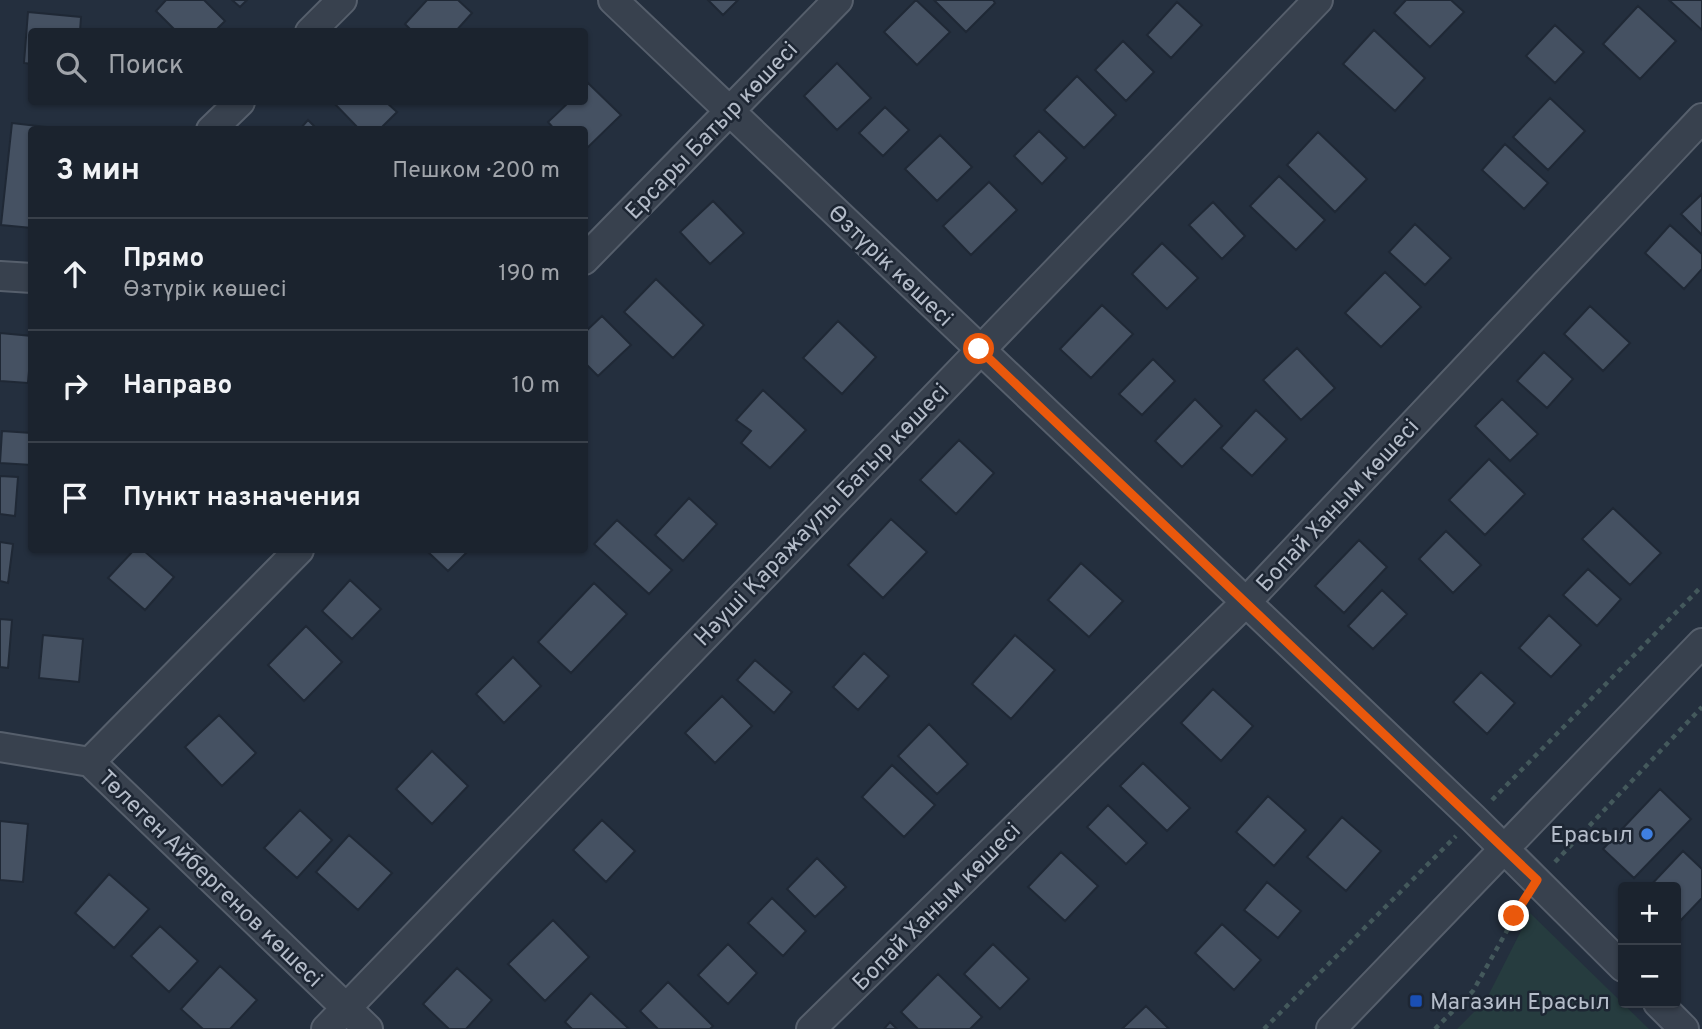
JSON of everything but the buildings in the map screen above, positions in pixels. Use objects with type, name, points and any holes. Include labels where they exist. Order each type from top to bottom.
[{"type":"street","points":[[314,28],[342,0]]},
{"type":"street","name":"Өзтүрік көшесі","points":[[613,0],[1504,848],[1618,962]]},
{"type":"street","name":"Ерсары Батыр көшесі","points":[[588,256],[838,0]]},
{"type":"street","name":"Нәуші Қаражаулы Батыр көшесі","points":[[326,1029],[1318,0]]},
{"type":"street","points":[[215,126],[237,105]]},
{"type":"street","name":"Бопай Ханым көшесі","points":[[811,1029],[1246,602],[1702,118]]},
{"type":"street","points":[[0,276],[28,278]]},
{"type":"street","points":[[90,762],[296,553]]},
{"type":"street","points":[[1331,1029],[1702,643]]},
{"type":"street","name":"Төлеген Айбергенов көшесі","points":[[0,747],[90,762],[368,1029]]},
{"type":"street","points":[[1663,1008],[1684,1029]]},
{"type":"path","points":[[1435,1029],[1473,991],[1537,880],[1702,707]]},
{"type":"green space","points":[[1530,913],[1618,999],[1618,1008],[1627,1008],[1649,1029],[1457,1029],[1486,1000]]},
{"type":"place","name":"Ерасыл","points":[[1647,834]]},
{"type":"place","name":"Магазин Ерасыл","points":[[1416,1001]]},
{"type":"route","points":[[979,349],[1537,880],[1514,916]]}]
